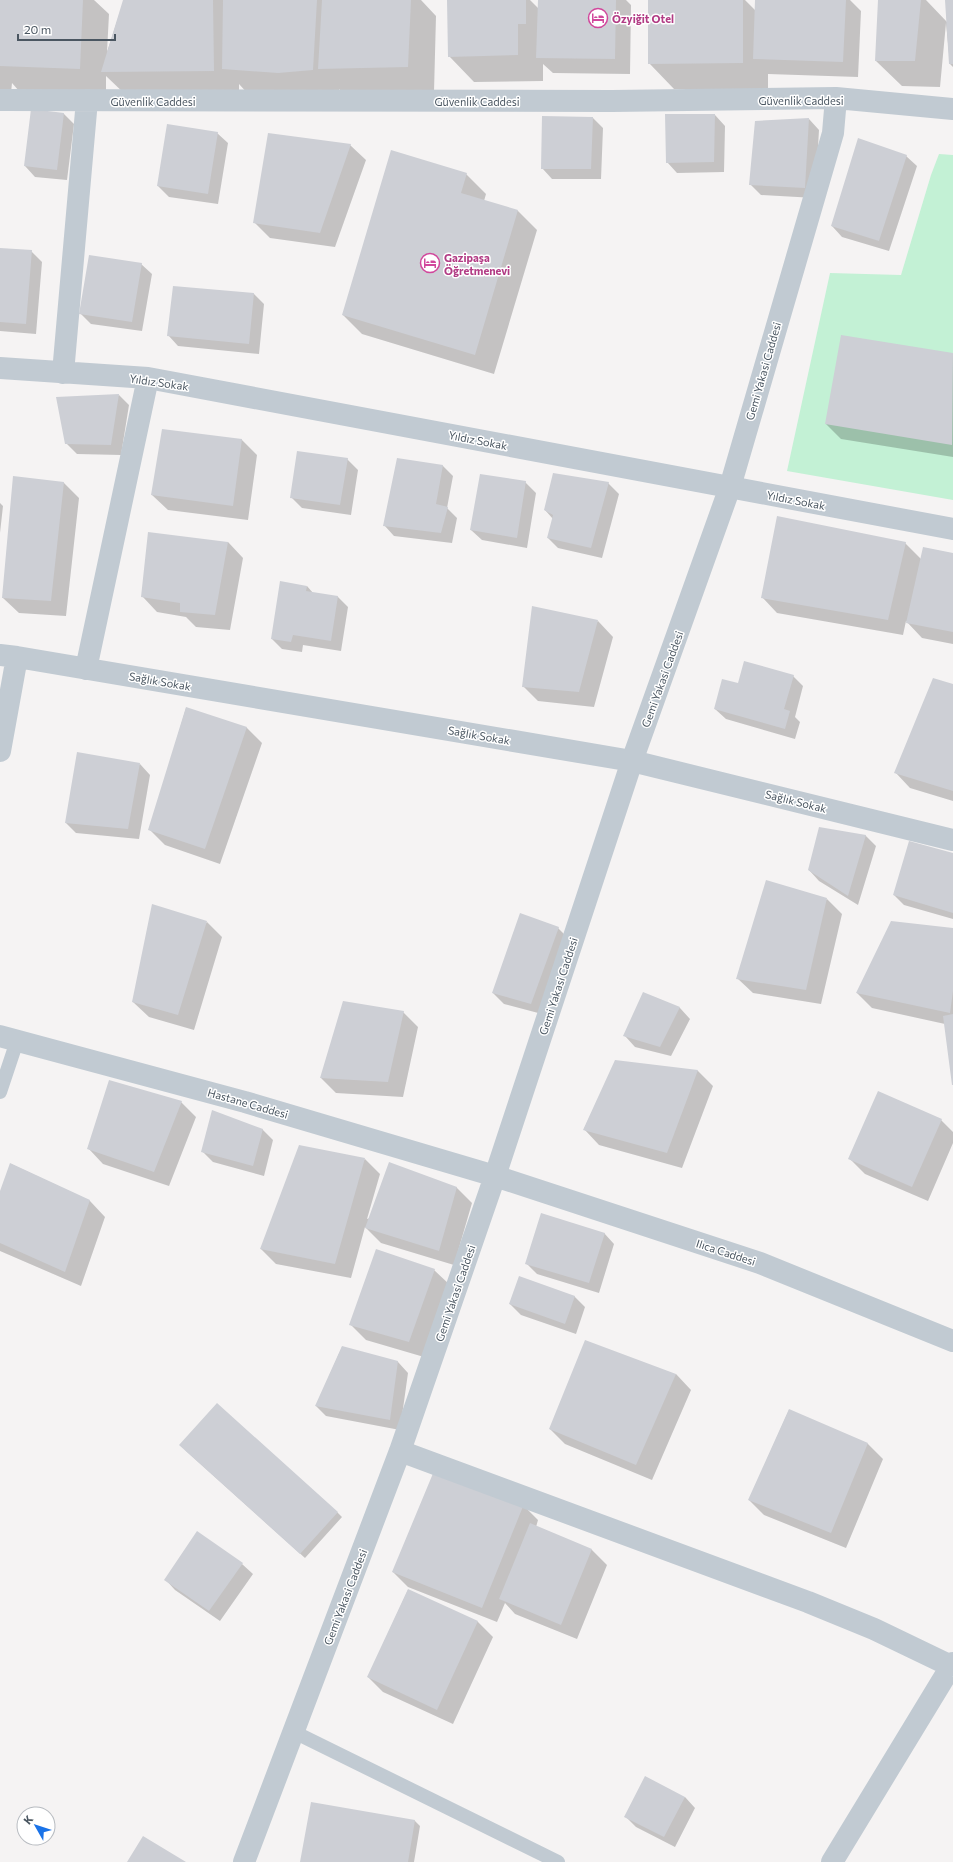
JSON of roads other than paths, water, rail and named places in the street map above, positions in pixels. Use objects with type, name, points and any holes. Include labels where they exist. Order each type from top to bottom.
[{"type":"street","name":"Güvenlik Caddesi","points":[[0,100],[612,101],[836,98],[953,109]]},
{"type":"street","name":"Gemi Yakasi Caddesi","points":[[244,1862],[400,1451],[495,1176],[632,761],[730,487],[833,133],[836,98]]},
{"type":"street","points":[[63,373],[87,100]]},
{"type":"street","name":"Yıldız Sokak","points":[[0,368],[148,378],[953,530]]},
{"type":"street","points":[[86,668],[148,378]]},
{"type":"street","points":[[0,752],[8,656]]},
{"type":"street","name":"Sağlık Sokak","points":[[8,656],[632,761],[953,840]]},
{"type":"street","name":"Hastane Caddesi","points":[[9,1038],[245,1102],[495,1176]]},
{"type":"street","name":"Ilıca Caddesi","points":[[495,1176],[760,1263],[953,1341]]},
{"type":"street","points":[[400,1451],[808,1602],[874,1629],[952,1664],[832,1862]]},
{"type":"lane","points":[[0,1092],[9,1038]]},
{"type":"lane","points":[[294,1732],[558,1862]]},
{"type":"place","name":"Özyiğit Otel","points":[[598,18]]},
{"type":"place","name":"Gazipaşa Öğretmenevi","points":[[430,263]]}]
